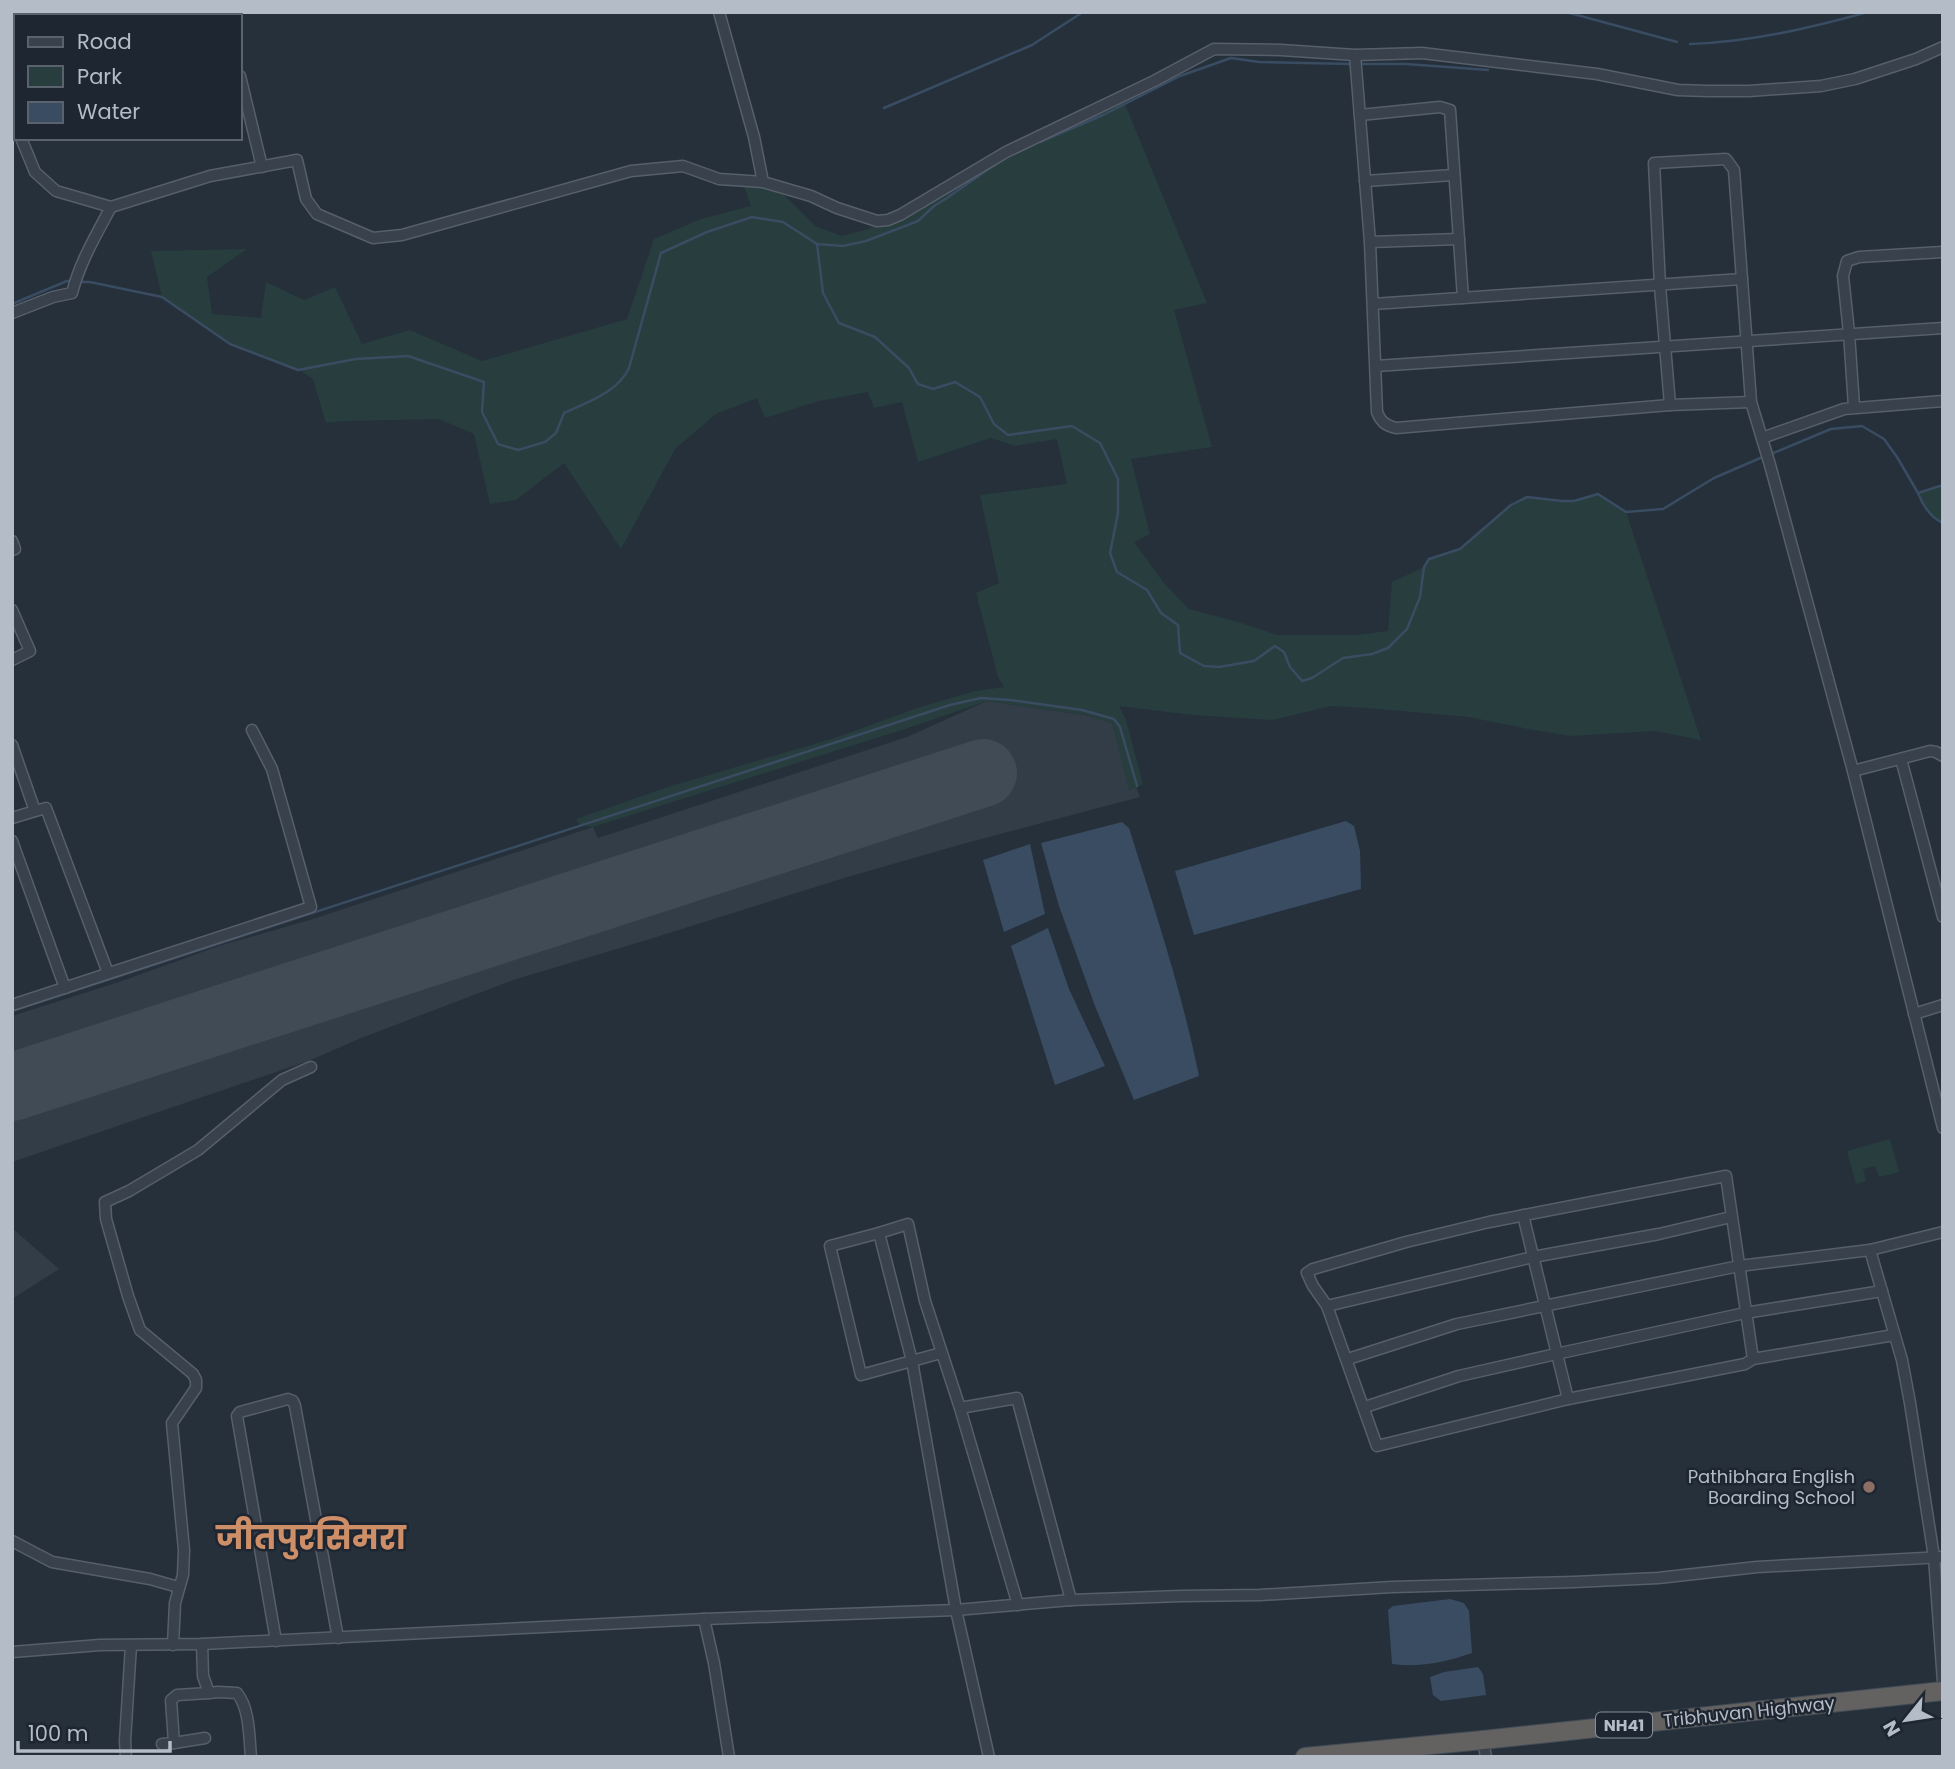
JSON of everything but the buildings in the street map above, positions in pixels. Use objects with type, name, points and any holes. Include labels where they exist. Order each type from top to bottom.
[{"type":"highway","name":"Tribhuvan Highway","points":[[1305,1757],[1484,1748],[1943,1691]]},
{"type":"street","points":[[719,12],[754,137],[763,183]]},
{"type":"street","points":[[22,140],[35,172],[56,191],[111,207],[210,176],[297,160],[306,199],[317,214],[373,238],[402,235],[631,171],[683,166],[719,179],[763,183],[811,196],[877,221],[900,215],[1006,152],[1214,49],[1281,50],[1355,56],[1422,53],[1597,74],[1678,90],[1749,91],[1821,86],[1855,79],[1943,47]]},
{"type":"street","points":[[1355,56],[1370,242],[1377,412],[1386,426],[1396,428],[1670,405],[1751,402]]},
{"type":"street","points":[[242,84],[262,167]]},
{"type":"street","points":[[1360,114],[1440,107],[1450,110],[1462,298]]},
{"type":"street","points":[[1670,405],[1660,286],[1654,163],[1726,159],[1734,170],[1751,402],[1853,771],[1943,1128]]},
{"type":"street","points":[[1365,181],[1453,175]]},
{"type":"street","points":[[12,313],[53,297],[72,293],[77,274],[111,207]]},
{"type":"street","points":[[1370,242],[1459,239]]},
{"type":"street","points":[[1854,407],[1843,276],[1847,261],[1859,257],[1943,252]]},
{"type":"street","points":[[1373,304],[1742,279]]},
{"type":"street","points":[[1376,366],[1943,328]]},
{"type":"street","points":[[1762,438],[1844,409],[1943,401]]},
{"type":"street","points":[[12,541],[15,549],[12,550]]},
{"type":"street","points":[[12,610],[30,651],[12,660]]},
{"type":"street","points":[[12,1005],[312,907],[272,769],[252,730]]},
{"type":"street","points":[[12,745],[35,811]]},
{"type":"street","points":[[1853,771],[1930,751],[1943,756]]},
{"type":"street","points":[[1901,759],[1943,917]]},
{"type":"street","points":[[12,818],[46,808],[108,973]]},
{"type":"street","points":[[12,841],[65,988]]},
{"type":"street","points":[[1914,1014],[1943,1005]]},
{"type":"street","points":[[173,1645],[174,1603],[183,1575],[184,1550],[172,1423],[196,1388],[196,1380],[178,1361],[140,1331],[106,1219],[105,1202],[129,1191],[198,1150],[282,1080],[311,1067]]},
{"type":"street","points":[[1753,1359],[1726,1177],[1523,1215],[1417,1239],[1307,1273],[1327,1306],[1377,1446],[1568,1399],[1745,1364],[1753,1359],[1894,1335]]},
{"type":"street","points":[[1523,1215],[1568,1399]]},
{"type":"street","points":[[1327,1306],[1533,1257],[1659,1234],[1731,1217]]},
{"type":"street","points":[[941,1353],[861,1375],[830,1246],[908,1224],[925,1301],[960,1408],[1018,1605]]},
{"type":"street","points":[[1348,1360],[1457,1324],[1587,1296],[1739,1266],[1870,1250],[1943,1232]]},
{"type":"street","points":[[879,1233],[912,1361],[956,1610],[989,1757]]},
{"type":"street","points":[[1870,1250],[1902,1360],[1938,1557],[1943,1682]]},
{"type":"street","points":[[1364,1407],[1459,1376],[1556,1354],[1745,1313],[1882,1291]]},
{"type":"street","points":[[960,1408],[1017,1398],[1072,1600]]},
{"type":"street","points":[[276,1641],[237,1416],[240,1412],[288,1399],[293,1401],[295,1406],[338,1638]]},
{"type":"street","points":[[12,1541],[52,1562],[150,1579],[178,1587]]},
{"type":"street","points":[[12,1652],[100,1645],[276,1641],[704,1619],[956,1610],[1072,1600],[1658,1578],[1757,1567],[1938,1557]]},
{"type":"street","points":[[704,1619],[729,1757]]},
{"type":"street","points":[[202,1644],[204,1676],[209,1693]]},
{"type":"street","points":[[125,1757],[131,1646]]},
{"type":"street","points":[[205,1738],[168,1743],[171,1700],[177,1695],[237,1693],[242,1699],[251,1757]]},
{"type":"shaded area","points":[[987,701],[1085,715],[1112,723],[1140,797],[844,878],[513,980],[311,1060],[12,1162],[12,1016],[219,946],[313,919],[593,827],[598,838],[907,737]]},
{"type":"shaded area","points":[[12,1228],[59,1269],[12,1299]]},
{"type":"green space","points":[[1122,97],[1207,303],[1174,310],[1212,447],[1131,459],[1150,534],[1134,542],[1164,583],[1189,609],[1277,635],[1356,635],[1388,631],[1392,582],[1424,567],[1429,559],[1460,549],[1505,510],[1527,497],[1574,501],[1598,494],[1626,512],[1701,740],[1655,731],[1570,736],[1468,717],[1368,708],[1331,706],[1273,720],[1192,715],[1119,706],[1126,720],[1143,784],[1129,791],[1112,723],[1085,715],[987,701],[593,827],[580,825],[576,819],[668,787],[838,737],[917,708],[975,691],[1004,687],[998,677],[976,593],[999,583],[980,495],[1067,484],[1057,439],[1015,446],[991,438],[918,462],[902,402],[874,408],[868,392],[819,401],[765,418],[757,398],[716,414],[675,449],[621,549],[564,463],[516,500],[490,504],[474,434],[439,419],[326,423],[313,379],[298,369],[230,344],[162,297],[151,251],[247,249],[207,277],[212,314],[261,318],[266,282],[304,300],[335,287],[362,344],[410,330],[482,361],[627,319],[654,239],[701,219],[751,206],[741,177],[779,190],[815,226],[842,236],[868,229],[910,211],[943,190]]},
{"type":"green space","points":[[1943,485],[1943,523],[1928,511],[1918,493]]},
{"type":"green space","points":[[1890,1139],[1899,1172],[1879,1177],[1875,1166],[1863,1169],[1866,1181],[1856,1184],[1847,1151]]},
{"type":"water","points":[[1346,821],[1354,826],[1360,851],[1361,889],[1194,935],[1175,871]]},
{"type":"water","points":[[1122,822],[1129,828],[1158,920],[1185,1013],[1199,1076],[1134,1100],[1095,1006],[1059,906],[1041,843]]},
{"type":"water","points":[[1030,844],[1045,914],[1004,932],[983,860]]},
{"type":"water","points":[[1048,928],[1069,989],[1105,1066],[1055,1085],[1011,946]]},
{"type":"water","points":[[1450,1599],[1464,1603],[1469,1611],[1472,1653],[1432,1663],[1392,1664],[1388,1610],[1393,1606]]},
{"type":"water","points":[[1478,1667],[1483,1674],[1486,1695],[1441,1701],[1433,1695],[1430,1677]]},
{"type":"waterway","points":[[884,108],[1032,45],[1083,12]]},
{"type":"waterway","points":[[1566,12],[1677,42]]},
{"type":"waterway","points":[[1690,44],[1780,33],[1868,12]]},
{"type":"waterway","points":[[1040,142],[1103,115],[1180,76],[1231,58],[1259,62],[1351,64]]},
{"type":"waterway","points":[[1358,64],[1406,64],[1488,70]]},
{"type":"waterway","points":[[817,244],[843,246],[866,241],[918,221],[934,206],[996,164]]},
{"type":"waterway","points":[[77,282],[90,282],[162,297],[230,344],[298,370],[356,359],[408,356],[484,382],[482,412],[498,444],[518,450],[545,442],[556,433],[564,413],[610,390],[624,376],[629,368],[661,253],[707,232],[752,217],[783,222],[817,244],[823,293],[839,323],[875,337],[909,368],[918,384],[933,389],[955,382],[980,397],[994,424],[1008,435],[1072,426],[1100,443],[1118,479],[1118,513],[1110,553],[1117,572],[1147,590],[1161,613],[1178,625],[1180,653],[1204,666],[1219,667],[1254,661],[1275,646],[1284,652],[1290,667],[1302,681],[1312,678],[1343,658],[1372,654],[1388,648],[1407,629],[1420,597],[1424,567],[1429,559],[1460,549],[1511,505],[1527,497],[1574,501],[1598,494],[1626,512],[1663,509],[1714,478],[1765,456]]},
{"type":"waterway","points":[[12,304],[71,281]]},
{"type":"waterway","points":[[1771,454],[1831,429],[1862,426],[1884,439],[1918,493],[1943,485]]},
{"type":"waterway","points":[[1918,493],[1927,511],[1943,523]]},
{"type":"waterway","points":[[12,1011],[950,705],[981,698],[1082,710],[1114,719],[1120,727],[1137,786]]},
{"type":"runway","points":[[12,1087],[983,773]]},
{"type":"place","name":"Pathibhara English Boarding School","points":[[1869,1487]]},
{"type":"district","name":"जीतपुरसिमरा","points":[[311,1538]]}]
